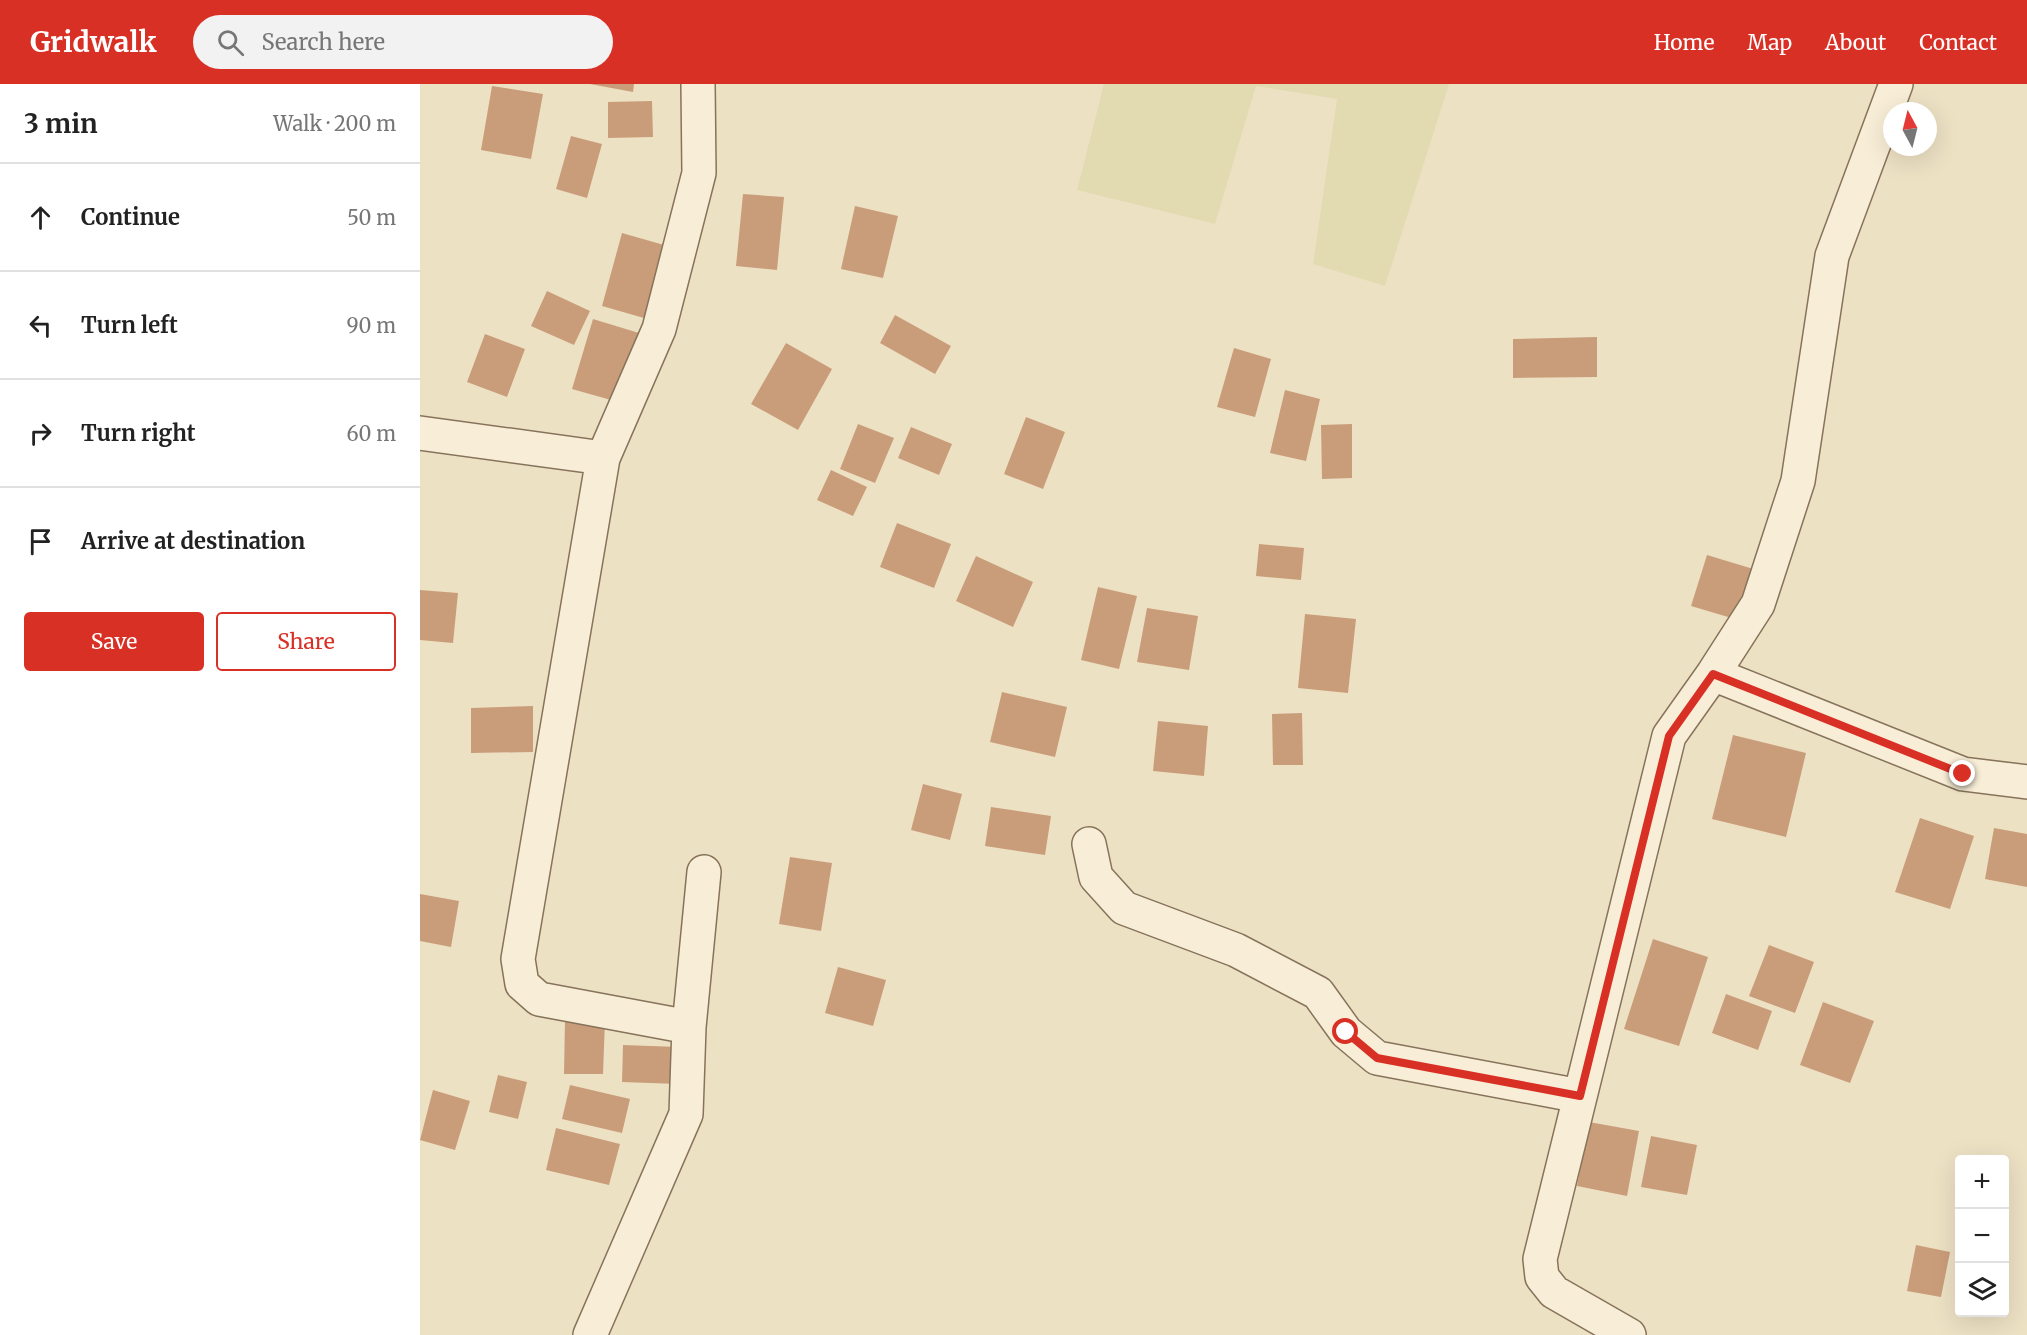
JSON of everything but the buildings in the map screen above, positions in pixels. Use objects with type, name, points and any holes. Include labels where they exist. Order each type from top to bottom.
[{"type":"street","points":[[690,1027],[539,999],[522,984],[518,959],[603,458],[659,329],[699,173],[698,84]]},
{"type":"street","points":[[1629,1335],[1554,1292],[1542,1277],[1540,1259],[1669,736],[1713,674],[1758,604],[1798,481],[1832,256],[1896,84]]},
{"type":"street","points":[[420,433],[603,458]]},
{"type":"street","points":[[1713,674],[1963,774],[2027,782]]},
{"type":"street","points":[[1089,844],[1096,877],[1124,908],[1236,950],[1318,993],[1346,1032],[1377,1058],[1580,1096]]},
{"type":"street","points":[[590,1335],[686,1114],[690,1027],[704,872]]},
{"type":"shaded area","points":[[1104,84],[1449,84],[1385,286],[1313,264],[1337,99],[1256,86],[1215,224],[1077,190]]},
{"type":"route","points":[[1346,1032],[1377,1058],[1580,1096],[1669,736],[1713,674],[1963,774]]}]
